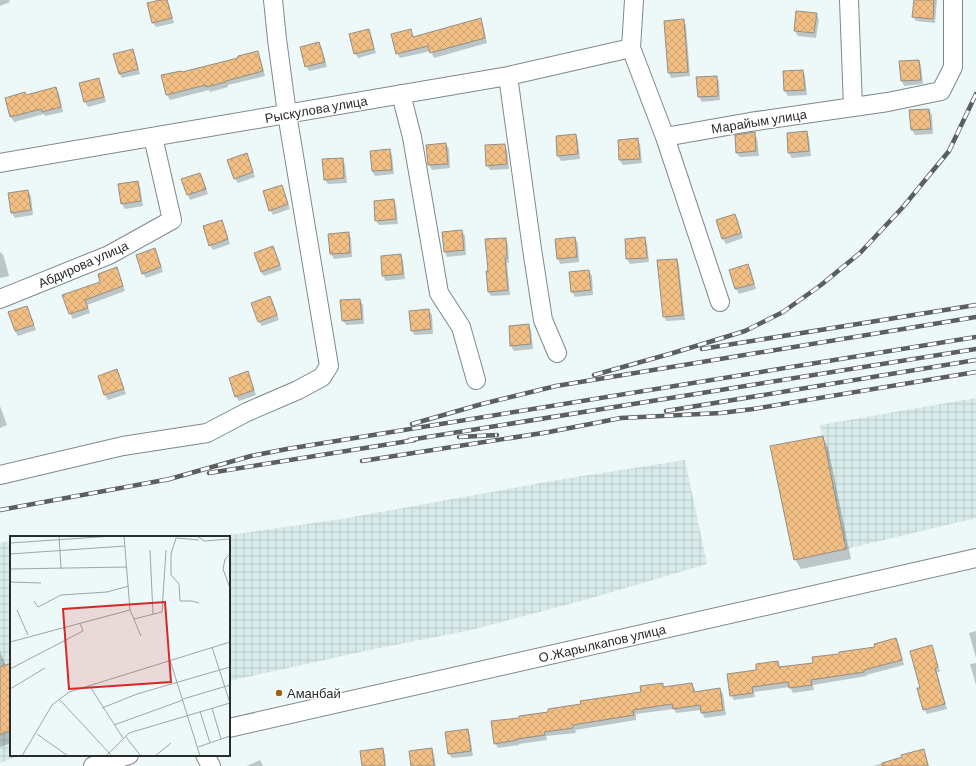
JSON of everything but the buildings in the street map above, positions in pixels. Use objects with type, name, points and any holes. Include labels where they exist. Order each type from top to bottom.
[{"type":"street","points":[[0,475],[123,446],[207,433],[247,412],[298,390],[322,377],[329,366],[287,114],[273,0]]},
{"type":"street","points":[[634,0],[631,48],[665,137],[720,302]]},
{"type":"street","points":[[849,0],[852,107]]},
{"type":"street","name":"Марайым улица","points":[[665,137],[750,122],[888,102],[940,91],[953,67],[953,0]]},
{"type":"street","name":"Рыскулова улица","points":[[0,163],[508,76],[631,48]]},
{"type":"street","points":[[508,76],[543,320],[557,353]]},
{"type":"street","points":[[401,94],[412,137],[439,293],[461,327],[476,380]]},
{"type":"street","name":"Абдирова улица","points":[[0,299],[109,255],[172,220],[153,137]]},
{"type":"street","name":"О.Жарылкапов улица","points":[[230,728],[976,558]]},
{"type":"street","points":[[93,766],[126,756]]},
{"type":"street","points":[[206,756],[211,766]]},
{"type":"shaded area","points":[[976,398],[976,518],[846,549],[820,425]]},
{"type":"shaded area","points":[[685,460],[707,564],[588,599],[471,630],[374,649],[230,681],[230,536],[222,536],[342,519],[558,480]]},
{"type":"shaded area","points":[[10,541],[10,756],[18,756],[0,763],[0,543]]},
{"type":"railway","points":[[594,375],[745,331],[783,312],[821,285],[860,253],[903,207],[949,151],[976,94]]},
{"type":"railway","points":[[702,349],[976,305]]},
{"type":"railway","points":[[412,424],[482,404],[556,386],[976,317]]},
{"type":"railway","points":[[166,480],[251,456],[287,449],[976,337]]},
{"type":"railway","points":[[409,440],[976,349]]},
{"type":"railway","points":[[666,411],[976,360]]},
{"type":"railway","points":[[362,461],[549,432],[621,418],[721,413],[753,409],[976,372]]},
{"type":"railway","points":[[459,437],[497,435]]},
{"type":"railway","points":[[209,473],[415,440]]},
{"type":"railway","points":[[0,510],[170,479]]},
{"type":"place","name":"Аманбай","points":[[279,693]]}]
